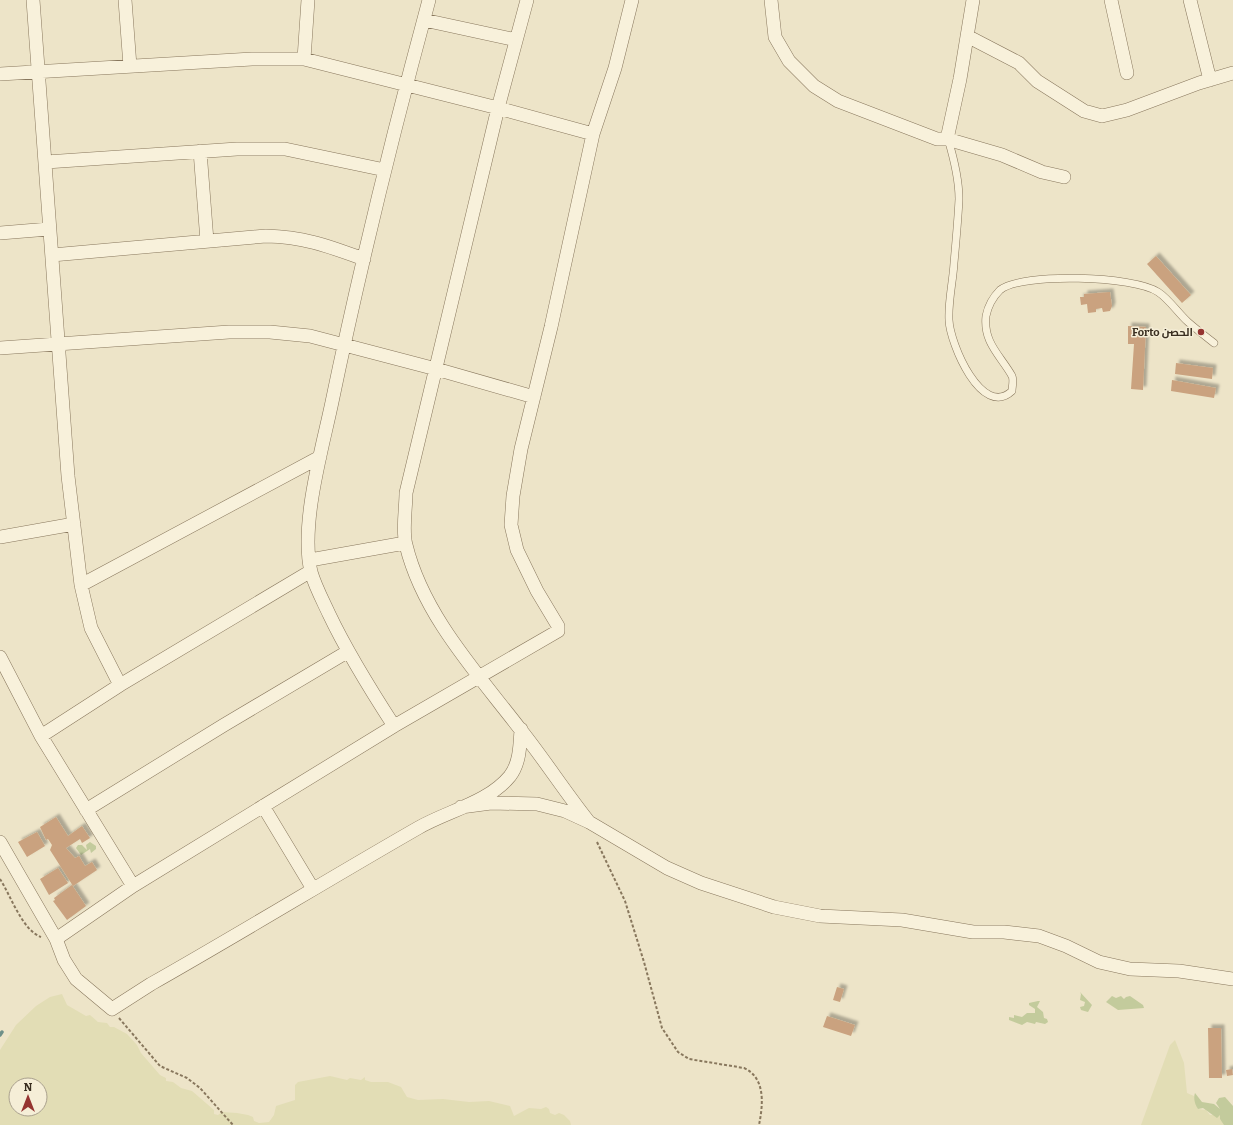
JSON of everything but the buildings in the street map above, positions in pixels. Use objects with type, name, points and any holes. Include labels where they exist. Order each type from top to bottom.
[{"type":"street","points":[[33,0],[68,476],[81,585],[91,628],[120,686]]},
{"type":"street","points":[[125,0],[130,66]]},
{"type":"street","points":[[304,59],[308,0]]},
{"type":"street","points":[[394,726],[347,652],[321,597],[311,565],[308,537],[312,493],[344,345],[406,84],[429,0]]},
{"type":"street","points":[[527,0],[498,108],[406,493],[405,543],[417,581],[448,634],[478,678],[521,730],[588,822]]},
{"type":"street","points":[[56,939],[133,886],[263,806],[394,726],[558,631],[558,626],[537,591],[517,550],[511,525],[513,496],[521,449],[593,134],[615,68],[632,0]]},
{"type":"street","points":[[772,0],[775,37],[789,62],[814,86],[845,104],[937,139],[948,139],[1002,155],[1042,172],[1064,177]]},
{"type":"street","points":[[948,139],[973,0]]},
{"type":"street","points":[[1111,0],[1127,73]]},
{"type":"street","points":[[1190,0],[1210,80]]},
{"type":"street","points":[[424,20],[516,40]]},
{"type":"street","points":[[967,36],[1019,63],[1036,81],[1084,111],[1102,116],[1127,110],[1210,80],[1233,74]]},
{"type":"street","points":[[0,74],[252,59],[304,59],[406,84],[593,134]]},
{"type":"street","points":[[46,162],[237,149],[285,149],[385,170]]},
{"type":"street","points":[[200,152],[207,241]]},
{"type":"street","points":[[0,233],[49,229]]},
{"type":"street","points":[[52,255],[266,236],[292,236],[322,243],[364,259]]},
{"type":"street","points":[[0,348],[229,332],[270,332],[310,336],[436,369],[534,397]]},
{"type":"street","points":[[81,585],[320,457]]},
{"type":"street","points":[[0,537],[74,524]]},
{"type":"street","points":[[41,736],[311,565],[405,543]]},
{"type":"street","points":[[86,810],[224,724],[347,652]]},
{"type":"street","points":[[0,661],[41,736],[133,886]]},
{"type":"street","points":[[0,842],[56,939],[64,960],[76,979],[112,1009],[151,984],[420,827],[484,796],[511,775],[519,757],[521,730]]},
{"type":"street","points":[[461,807],[491,803],[537,804],[565,811],[588,822],[667,868],[701,883],[774,907],[820,916],[902,920],[972,932],[1004,932],[1039,936],[1066,946],[1099,962],[1130,969],[1179,970],[1233,979]]},
{"type":"street","points":[[263,806],[313,889]]},
{"type":"lane","points":[[948,139],[956,166],[959,197],[949,321],[956,350],[968,373],[984,391],[995,398],[1006,397],[1012,391],[1012,377],[992,349],[986,317],[991,300],[1001,289],[1019,282],[1039,278],[1100,278],[1116,280],[1157,291],[1188,322],[1214,343]]},
{"type":"path","points":[[588,822],[625,901],[662,1028],[678,1052],[689,1059],[744,1068],[752,1072],[761,1090],[762,1111],[759,1125]]},
{"type":"path","points":[[0,879],[19,915],[29,928],[37,936],[44,939],[56,939]]},
{"type":"path","points":[[112,1009],[160,1066],[187,1078],[200,1088],[233,1125]]},
{"type":"shaded area","points":[[62,994],[67,1005],[86,1016],[90,1015],[98,1022],[107,1023],[110,1027],[114,1027],[127,1034],[160,1075],[166,1078],[166,1081],[173,1082],[181,1088],[192,1091],[214,1110],[214,1114],[218,1115],[222,1112],[237,1113],[253,1117],[254,1121],[259,1123],[269,1122],[274,1115],[276,1106],[295,1100],[295,1085],[298,1082],[330,1076],[347,1080],[350,1078],[361,1080],[365,1077],[365,1080],[371,1082],[388,1082],[401,1087],[407,1097],[418,1100],[443,1099],[469,1102],[489,1101],[510,1106],[514,1116],[529,1108],[541,1109],[546,1107],[549,1109],[550,1113],[555,1115],[559,1113],[564,1115],[570,1121],[571,1125],[0,1125],[0,1050],[16,1025],[36,1006],[50,997]]},
{"type":"shaded area","points":[[1175,1040],[1184,1063],[1187,1093],[1194,1096],[1198,1109],[1206,1110],[1210,1115],[1220,1115],[1220,1119],[1225,1123],[1224,1125],[1141,1125],[1170,1045]]},
{"type":"green space","points":[[90,842],[96,846],[96,849],[91,853],[90,849],[81,855],[76,848],[78,845],[82,845],[87,850],[86,845]]},
{"type":"green space","points":[[1080,992],[1092,1005],[1088,1012],[1081,1010],[1080,1007],[1084,1006],[1085,1002],[1080,1000]]},
{"type":"green space","points":[[1112,996],[1116,998],[1121,996],[1124,999],[1130,996],[1143,1005],[1144,1008],[1118,1010],[1106,1002]]},
{"type":"green space","points":[[1040,1001],[1037,1007],[1043,1012],[1044,1018],[1047,1019],[1048,1022],[1045,1024],[1027,1022],[1022,1025],[1009,1020],[1009,1017],[1014,1018],[1014,1015],[1022,1017],[1027,1013],[1035,1013],[1035,1009],[1029,1005],[1029,1003]]},
{"type":"green space","points":[[1195,1093],[1202,1102],[1214,1104],[1220,1109],[1216,1103],[1219,1098],[1225,1097],[1233,1106],[1233,1125],[1224,1125],[1220,1119],[1220,1115],[1217,1118],[1203,1108],[1198,1109],[1194,1097]]},
{"type":"place","name":"Forto الحصن","points":[[1201,332]]}]
